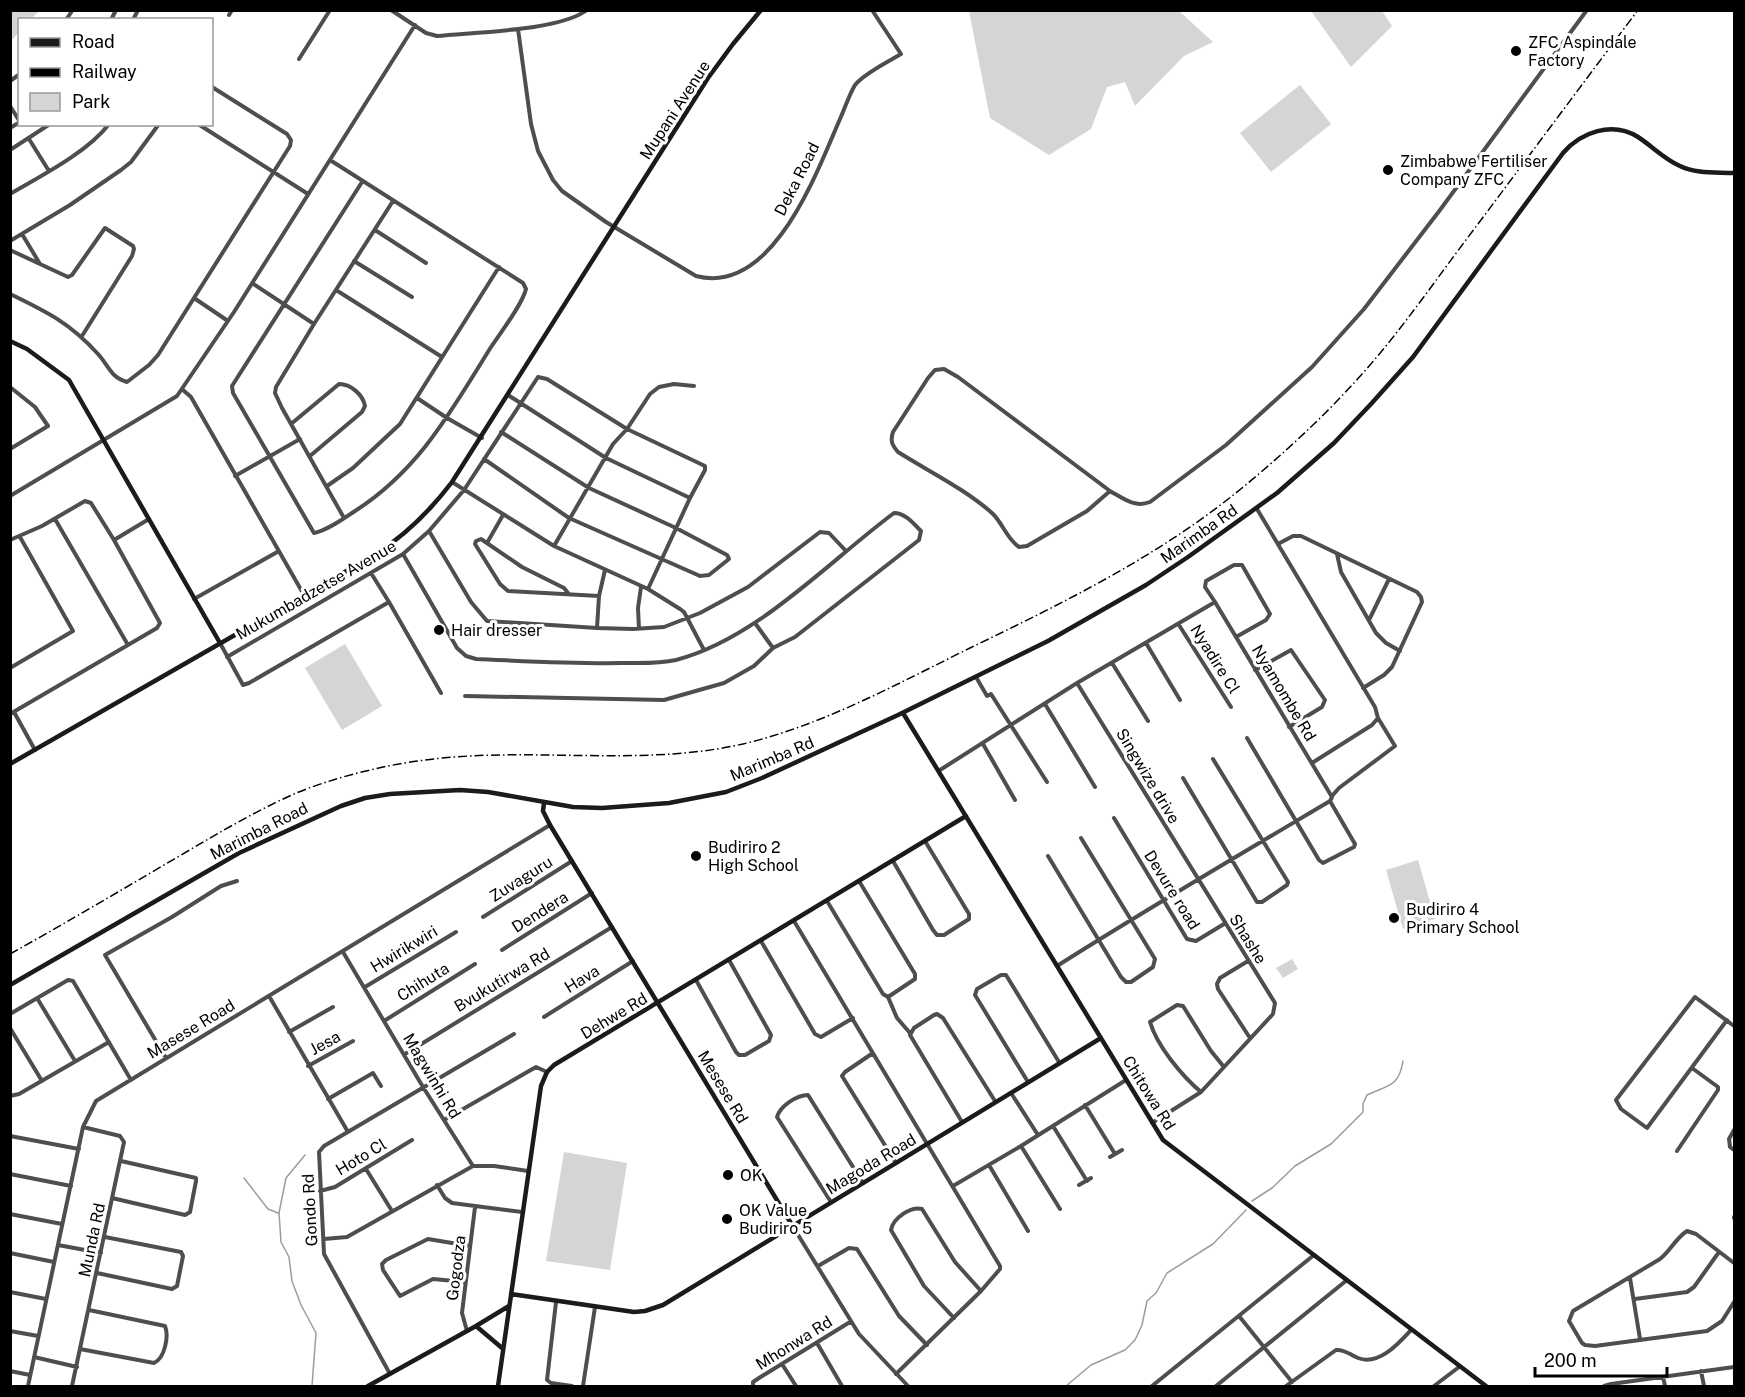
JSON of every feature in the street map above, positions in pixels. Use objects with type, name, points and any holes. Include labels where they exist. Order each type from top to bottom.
[{"type":"street","points":[[299,59],[330,10]]},
{"type":"street","points":[[391,10],[426,33],[437,36],[518,29],[567,21],[587,10]]},
{"type":"street","name":"Mupani Avenue","points":[[10,764],[397,540],[425,515],[453,482],[482,438],[708,78],[761,10]]},
{"type":"street","name":"Deka Road","points":[[614,226],[702,277],[730,276],[754,262],[775,241],[796,211],[857,83],[901,54],[872,10]]},
{"type":"street","points":[[1110,490],[1087,511],[1027,546],[1019,547],[980,503],[898,452],[891,439],[893,432],[928,378],[935,370],[944,369],[1110,490],[1136,505],[1150,502],[1226,445],[1312,367],[1364,309],[1587,10]]},
{"type":"street","points":[[10,496],[169,402],[183,390],[415,25]]},
{"type":"street","points":[[518,29],[531,124],[538,151],[562,192],[614,226]]},
{"type":"street","points":[[10,294],[56,316],[82,336],[117,379],[127,382],[149,365],[158,355],[290,146],[291,140],[287,134],[213,88]]},
{"type":"street","points":[[10,106],[18,119]]},
{"type":"street","points":[[10,150],[47,126]]},
{"type":"street","points":[[10,194],[100,136],[108,126]]},
{"type":"street","points":[[10,241],[70,205],[126,166],[157,126]]},
{"type":"street","points":[[201,126],[308,194]]},
{"type":"street","name":"Marimba Rd","points":[[544,803],[581,808],[629,807],[669,803],[726,792],[762,778],[903,713],[1069,630],[1146,585],[1257,508],[1304,471],[1371,405],[1413,357],[1563,153],[1578,139],[1597,131],[1626,132],[1635,135],[1681,167],[1707,172],[1734,173]]},
{"type":"street","points":[[29,139],[49,171]]},
{"type":"street","points":[[330,160],[523,283],[526,291],[447,418],[425,449],[401,475],[370,502],[320,532],[312,532],[233,393],[232,386],[362,182]]},
{"type":"street","points":[[344,518],[276,397],[276,387],[393,201]]},
{"type":"street","points":[[10,250],[70,277],[105,228],[133,246],[132,256],[82,336]]},
{"type":"street","points":[[375,230],[426,263]]},
{"type":"street","points":[[22,234],[40,264]]},
{"type":"street","points":[[354,261],[412,297]]},
{"type":"street","points":[[327,486],[353,468],[400,424],[499,267]]},
{"type":"street","points":[[252,283],[314,324]]},
{"type":"street","points":[[336,290],[442,357]]},
{"type":"street","points":[[194,298],[228,321]]},
{"type":"street","points":[[10,341],[46,362],[69,380],[243,685],[389,603]]},
{"type":"street","name":"Mukumbadzetse Avenue","points":[[227,657],[403,554],[429,531],[464,490],[536,377],[542,377],[627,429]]},
{"type":"street","points":[[291,424],[341,384],[363,397],[365,406],[362,412],[310,456]]},
{"type":"street","points":[[554,546],[619,437],[627,429],[650,394],[659,387],[674,384],[694,386]]},
{"type":"street","points":[[10,387],[35,407],[48,426],[10,449]]},
{"type":"street","points":[[183,390],[191,397],[304,595]]},
{"type":"street","points":[[508,395],[606,458],[690,498]]},
{"type":"street","points":[[417,398],[482,438]]},
{"type":"street","points":[[627,429],[704,465],[705,470],[648,589]]},
{"type":"street","points":[[484,459],[569,518],[703,577],[709,575],[729,558],[676,528],[589,488],[501,432]]},
{"type":"street","points":[[235,476],[300,439]]},
{"type":"street","points":[[453,482],[554,546],[648,589],[680,609],[704,650]]},
{"type":"street","points":[[10,540],[55,519],[85,501],[88,502],[93,506],[114,540],[159,621],[157,628],[12,713],[35,750]]},
{"type":"street","points":[[1057,966],[1331,799],[1339,788],[1395,746],[1364,688],[1257,508]]},
{"type":"street","points":[[403,554],[457,648],[469,657],[567,663],[655,663],[675,660],[704,650],[755,623],[895,512],[910,520],[921,531],[919,540],[795,637],[773,648],[754,666],[724,683],[664,700],[465,696]]},
{"type":"street","points":[[487,543],[503,515]]},
{"type":"street","points":[[55,519],[128,645]]},
{"type":"street","points":[[114,540],[149,519]]},
{"type":"street","points":[[429,531],[471,602],[487,621],[597,628],[659,628],[687,619],[748,587],[820,532],[829,533],[846,551]]},
{"type":"street","points":[[1278,544],[1297,535],[1417,592],[1422,600],[1389,671],[1364,688]]},
{"type":"street","points":[[10,668],[73,631],[20,537]]},
{"type":"street","points":[[568,593],[564,588],[522,567],[481,539],[476,541],[475,544],[500,584],[508,591],[599,596]]},
{"type":"street","points":[[194,599],[279,551]]},
{"type":"street","points":[[1337,553],[1341,572],[1380,639],[1400,651]]},
{"type":"street","points":[[940,770],[1077,683],[1215,602],[1205,586],[1206,581],[1234,564],[1242,565],[1270,614],[1266,620],[1236,637]]},
{"type":"street","points":[[597,628],[599,596],[605,570]]},
{"type":"street","points":[[371,573],[441,693]]},
{"type":"street","points":[[1370,619],[1389,579]]},
{"type":"street","points":[[639,629],[638,608],[641,587]]},
{"type":"street","name":"Nyamombe Rd","points":[[1215,602],[1312,763],[1355,842],[1354,847],[1323,863],[1319,860],[1297,820]]},
{"type":"street","points":[[755,623],[773,648]]},
{"type":"street","name":"Nyadire Cl","points":[[1179,625],[1231,707]]},
{"type":"street","points":[[1146,643],[1180,700]]},
{"type":"street","points":[[1255,670],[1291,650],[1325,700],[1322,707],[1289,727]]},
{"type":"street","points":[[1112,663],[1148,721]]},
{"type":"street","points":[[976,677],[987,696],[991,694],[1012,725],[1047,782]]},
{"type":"street","name":"Singwize drive","points":[[1077,683],[1198,881]]},
{"type":"street","points":[[1045,704],[1095,787]]},
{"type":"street","name":"Chitowa Rd","points":[[903,713],[940,770],[1152,1123],[1167,1144],[1486,1386]]},
{"type":"street","points":[[1312,763],[1372,725],[1378,718]]},
{"type":"street","points":[[1247,738],[1297,820]]},
{"type":"street","points":[[983,744],[1015,800]]},
{"type":"street","points":[[1183,778],[1257,902],[1262,902],[1288,882],[1213,759]]},
{"type":"street","name":"Marimba Road","points":[[10,984],[238,853],[273,835],[341,806],[365,798],[390,794],[460,790],[488,792],[544,803]]},
{"type":"street","name":"Mesese Rd","points":[[544,803],[543,811],[550,825],[850,1322],[870,1348],[908,1386]]},
{"type":"street","name":"Dehwe Rd","points":[[547,1072],[554,1065],[966,816]]},
{"type":"street","name":"Devure road","points":[[1114,818],[1187,939],[1197,941],[1224,924]]},
{"type":"street","name":"Masese Road","points":[[28,1386],[83,1127],[96,1101],[550,825]]},
{"type":"street","points":[[1048,856],[1124,981],[1129,982],[1150,970],[1155,964],[1155,959],[1081,838]]},
{"type":"street","points":[[893,861],[933,930],[939,935],[944,935],[969,920],[969,914],[925,841]]},
{"type":"street","name":"Zuvaguru","points":[[483,917],[572,861]]},
{"type":"street","points":[[166,1058],[105,955],[221,886],[237,881]]},
{"type":"street","points":[[859,881],[916,975],[915,979],[888,997]]},
{"type":"street","name":"Shashe","points":[[1198,881],[1275,1003],[1275,1011],[1250,1038]]},
{"type":"street","name":"Dendera","points":[[502,950],[592,893]]},
{"type":"street","points":[[827,901],[882,992],[888,997],[897,1018],[910,1033],[962,1122]]},
{"type":"street","points":[[794,921],[1000,1266],[1000,1269],[981,1291],[897,1374]]},
{"type":"street","name":"Bvukutirwa Rd","points":[[405,1054],[612,927]]},
{"type":"street","name":"Hwirikwiri","points":[[365,987],[456,932]]},
{"type":"street","points":[[761,941],[817,1036],[821,1037],[854,1018]]},
{"type":"street","name":"Magwinhi Rd","points":[[343,952],[473,1166]]},
{"type":"street","points":[[696,980],[736,1052],[739,1055],[746,1055],[769,1041],[770,1030],[729,960]]},
{"type":"street","name":"Hava","points":[[544,1017],[633,961]]},
{"type":"street","points":[[1152,1123],[1201,1092],[1250,1038],[1217,984],[1220,978],[1248,961]]},
{"type":"street","name":"Chihuta","points":[[384,1021],[475,964]]},
{"type":"street","points":[[1028,1082],[975,995],[977,989],[1001,975],[1006,975],[1059,1062]]},
{"type":"street","points":[[10,1014],[68,980],[73,981],[131,1080]]},
{"type":"street","points":[[269,996],[348,1132]]},
{"type":"street","points":[[1727,1020],[1647,1128],[1621,1109],[1616,1100],[1695,997],[1727,1020],[1734,1026]]},
{"type":"street","points":[[37,998],[75,1061]]},
{"type":"street","points":[[1201,1092],[1183,1076],[1163,1047],[1150,1022],[1177,1005],[1183,1006],[1211,1051],[1224,1067]]},
{"type":"street","points":[[289,1032],[333,1007]]},
{"type":"street","points":[[910,1033],[916,1026],[934,1015],[940,1015],[995,1101]]},
{"type":"street","points":[[10,1028],[42,1081]]},
{"type":"street","name":"Gondo Rd","points":[[390,1374],[326,1259],[323,1248],[320,1152],[324,1146],[514,1034]]},
{"type":"street","name":"Magoda Road","points":[[511,1294],[634,1312],[653,1309],[672,1300],[1101,1038]]},
{"type":"street","name":"Jesa","points":[[308,1066],[352,1041]]},
{"type":"street","points":[[10,1096],[16,1096],[109,1042]]},
{"type":"street","points":[[873,1053],[842,1076],[896,1162]]},
{"type":"street","points":[[444,1120],[536,1067],[547,1072],[541,1086],[498,1386]]},
{"type":"street","points":[[1677,1151],[1718,1090],[1692,1068]]},
{"type":"street","points":[[328,1099],[373,1073],[381,1086]]},
{"type":"street","points":[[953,1186],[1126,1080]]},
{"type":"street","points":[[1010,1092],[1038,1135]]},
{"type":"street","points":[[831,1202],[777,1117],[780,1109],[802,1095],[808,1095],[863,1183]]},
{"type":"street","points":[[1085,1105],[1115,1154]]},
{"type":"street","points":[[1053,1126],[1089,1179],[1079,1185]]},
{"type":"street","name":"Munda Rd","points":[[74,1386],[121,1161],[123,1138],[83,1127]]},
{"type":"street","points":[[1734,1130],[1729,1139],[1730,1147],[1734,1150]]},
{"type":"street","points":[[10,1136],[79,1149]]},
{"type":"street","name":"Hoto Cl","points":[[320,1191],[335,1187],[412,1140]]},
{"type":"street","points":[[1021,1146],[1060,1209]]},
{"type":"street","points":[[1110,1157],[1122,1150]]},
{"type":"street","points":[[112,1198],[185,1215],[190,1212],[197,1180],[195,1178],[121,1161]]},
{"type":"street","points":[[989,1165],[1028,1231]]},
{"type":"street","points":[[324,1239],[347,1237],[473,1166],[494,1166],[528,1171]]},
{"type":"street","points":[[366,1169],[392,1211]]},
{"type":"street","points":[[10,1174],[71,1186]]},
{"type":"street","points":[[437,1185],[449,1202],[522,1212]]},
{"type":"street","name":"Gogodza","points":[[467,1331],[462,1314],[475,1207]]},
{"type":"street","points":[[954,1318],[930,1294],[919,1277],[891,1230],[894,1221],[912,1209],[922,1209],[955,1262],[981,1291]]},
{"type":"street","points":[[10,1214],[62,1224]]},
{"type":"street","points":[[1734,1263],[1696,1234],[1687,1231],[1678,1237],[1663,1257],[1573,1311],[1569,1321],[1580,1340],[1586,1345],[1595,1346],[1712,1329],[1722,1321],[1734,1302]]},
{"type":"street","points":[[97,1273],[172,1289],[177,1286],[183,1256],[181,1252],[105,1237]]},
{"type":"street","points":[[465,1282],[433,1279],[400,1296],[383,1270],[382,1264],[426,1240],[470,1246]]},
{"type":"street","points":[[58,1245],[101,1253]]},
{"type":"street","points":[[818,1266],[849,1248],[857,1249],[899,1316],[927,1345]]},
{"type":"street","points":[[1635,1299],[1687,1292],[1694,1287],[1719,1252]]},
{"type":"street","points":[[10,1253],[54,1262]]},
{"type":"street","points":[[1152,1386],[1314,1255]]},
{"type":"street","points":[[1630,1278],[1640,1339]]},
{"type":"street","points":[[1216,1386],[1347,1280]]},
{"type":"street","points":[[10,1292],[46,1299]]},
{"type":"street","points":[[556,1302],[547,1380],[551,1383],[572,1386]]},
{"type":"street","points":[[368,1386],[508,1306]]},
{"type":"street","points":[[583,1386],[595,1307]]},
{"type":"street","points":[[81,1349],[154,1363],[160,1359],[164,1349],[167,1330],[165,1326],[89,1310]]},
{"type":"street","points":[[1239,1316],[1292,1382]]},
{"type":"street","name":"Mhonwa Rd","points":[[753,1386],[753,1382],[850,1322]]},
{"type":"street","points":[[476,1326],[502,1348]]},
{"type":"street","points":[[1286,1386],[1336,1350],[1345,1351],[1363,1360],[1379,1357],[1398,1344],[1412,1330]]},
{"type":"street","points":[[10,1331],[38,1336]]},
{"type":"street","points":[[817,1343],[842,1386]]},
{"type":"street","points":[[34,1357],[77,1367]]},
{"type":"street","points":[[782,1364],[796,1386]]},
{"type":"street","points":[[1434,1386],[1460,1367]]},
{"type":"street","points":[[1604,1386],[1734,1367]]},
{"type":"street","points":[[10,1371],[30,1375]]},
{"type":"street","points":[[1701,1371],[1704,1386]]},
{"type":"street","points":[[1663,1377],[1665,1386]]},
{"type":"green space","points":[[11,10],[39,11],[32,18],[18,18],[18,33],[11,41]]},
{"type":"green space","points":[[969,11],[1179,11],[1213,42],[1184,56],[1135,106],[1125,82],[1107,87],[1091,129],[1049,155],[990,118]]},
{"type":"green space","points":[[1311,11],[1382,11],[1392,26],[1351,67]]},
{"type":"green space","points":[[1300,85],[1331,124],[1271,172],[1240,133]]},
{"type":"green space","points":[[345,644],[382,706],[342,730],[305,668]]},
{"type":"green space","points":[[1418,860],[1435,919],[1403,929],[1386,870]]},
{"type":"green space","points":[[1292,959],[1298,969],[1283,978],[1276,968]]},
{"type":"green space","points":[[564,1152],[627,1163],[610,1270],[546,1261]]},
{"type":"waterway","points":[[1252,1201],[1272,1188],[1295,1166],[1331,1144],[1363,1112],[1363,1104],[1367,1095],[1395,1081],[1399,1076],[1403,1061]]},
{"type":"waterway","points":[[305,1155],[286,1178],[279,1213],[281,1242],[289,1257],[292,1281],[301,1305],[316,1333],[312,1386]]},
{"type":"waterway","points":[[244,1178],[268,1209],[278,1213]]},
{"type":"waterway","points":[[1066,1386],[1091,1365],[1125,1350],[1135,1340],[1142,1325],[1147,1301],[1156,1293],[1167,1273],[1213,1244],[1246,1210]]},
{"type":"railway","points":[[10,954],[244,819],[294,794],[323,783],[388,766],[418,761],[499,755],[662,755],[703,751],[773,736],[831,715],[887,689],[1041,613],[1145,556],[1210,513],[1276,460],[1355,382],[1411,313],[1638,10]]},
{"type":"place","name":"ZFC Aspindale Factory","points":[[1516,51]]},
{"type":"place","name":"Zimbabwe Fertiliser Company ZFC","points":[[1388,170]]},
{"type":"place","name":"Hair dresser","points":[[439,630]]},
{"type":"place","name":"Budiriro 2 High School","points":[[696,856]]},
{"type":"place","name":"Budiriro 4 Primary School","points":[[1394,918]]},
{"type":"place","name":"OK","points":[[728,1175]]},
{"type":"place","name":"OK Value Budiriro 5","points":[[727,1219]]}]
